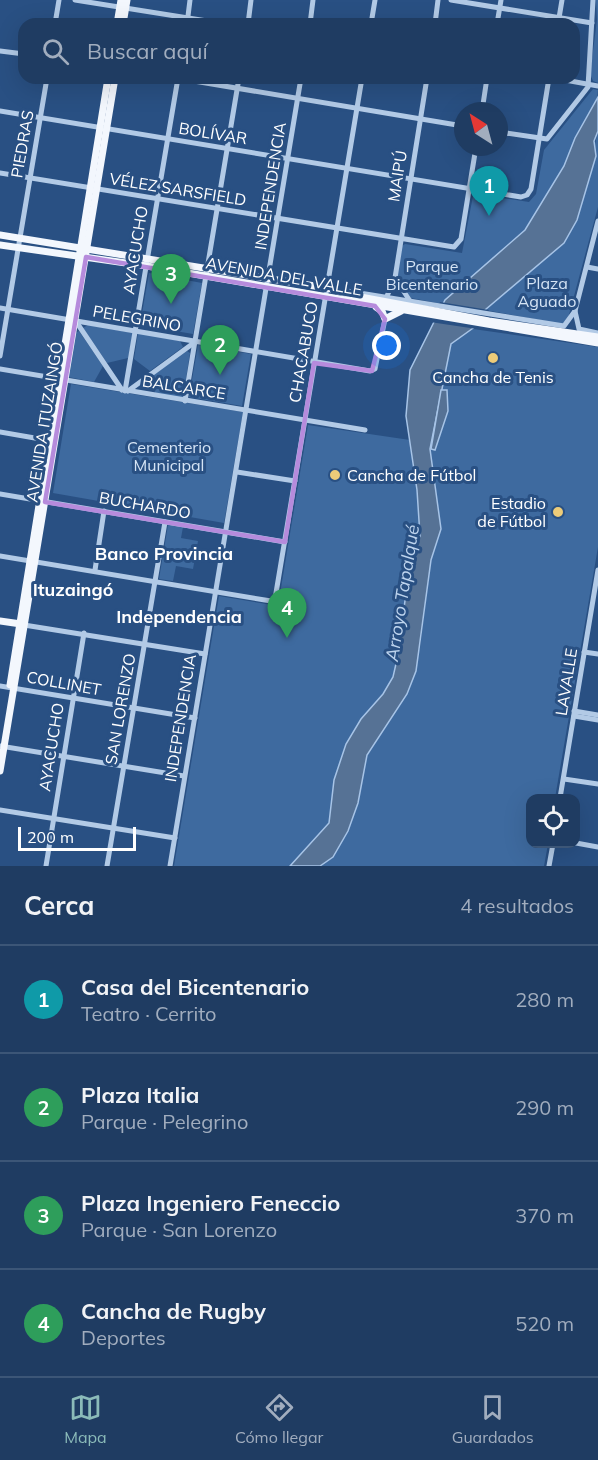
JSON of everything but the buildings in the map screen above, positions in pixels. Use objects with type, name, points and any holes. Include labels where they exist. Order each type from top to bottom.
[{"type":"main road","points":[[119,18],[123,3]]},
{"type":"main road","name":"AVENIDA ITUZAINGÓ","points":[[103,129],[107,84]]},
{"type":"main road","name":"AVENIDA ITUZAINGÓ","points":[[0,771],[1,745],[103,129],[114,84]]},
{"type":"main road","name":"AVENIDA DEL VALLE","points":[[0,235],[84,248],[148,263]]},
{"type":"main road","name":"AVENIDA DEL VALLE","points":[[0,245],[83,257],[148,263],[432,311],[598,335]]},
{"type":"main road","name":"AVENIDA DEL VALLE","points":[[327,292],[401,311],[432,311]]},
{"type":"main road","points":[[375,306],[382,311],[385,319],[401,311]]},
{"type":"main road","name":"AVENIDA DEL VALLE","points":[[489,320],[598,343]]},
{"type":"main road","points":[[0,621],[22,624]]},
{"type":"street","points":[[56,18],[59,0]]},
{"type":"street","points":[[75,0],[123,3],[176,18]]},
{"type":"street","points":[[187,18],[190,0]]},
{"type":"street","points":[[249,18],[251,0]]},
{"type":"street","points":[[311,18],[314,0]]},
{"type":"street","points":[[372,18],[375,0]]},
{"type":"street","points":[[436,18],[438,0]]},
{"type":"street","points":[[451,0],[545,18]]},
{"type":"street","points":[[498,18],[501,0]]},
{"type":"street","points":[[559,18],[562,0]]},
{"type":"street","points":[[508,133],[540,138],[549,137],[588,84],[593,0]]},
{"type":"street","points":[[580,22],[592,23]]},
{"type":"street","points":[[0,51],[18,53]]},
{"type":"street","points":[[580,83],[598,86]]},
{"type":"street","name":"PIEDRAS","points":[[0,356],[46,84]]},
{"type":"street","name":"AYACUCHO","points":[[125,390],[177,84]]},
{"type":"street","points":[[214,84],[454,124]]},
{"type":"street","points":[[185,400],[238,84]]},
{"type":"street","name":"INDEPENDENCIA","points":[[170,866],[300,84]]},
{"type":"street","name":"CHACABUCO","points":[[215,591],[271,601],[276,596],[361,84]]},
{"type":"street","name":"MAIPÚ","points":[[387,296],[394,278],[426,84]]},
{"type":"street","points":[[483,102],[486,84]]},
{"type":"street","points":[[540,138],[548,84]]},
{"type":"street","name":"BOLÍVAR","points":[[0,111],[518,197],[527,195],[540,138]]},
{"type":"street","points":[[469,189],[474,156]]},
{"type":"street","name":"VÉLEZ SARSFIELD","points":[[0,173],[452,247],[457,245],[461,239],[469,189]]},
{"type":"street","points":[[598,222],[574,311],[577,327],[598,335]]},
{"type":"street","points":[[587,267],[598,269]]},
{"type":"street","points":[[394,278],[410,301]]},
{"type":"street","name":"AVENIDA DEL VALLE","points":[[327,292],[387,296],[410,301],[432,311]]},
{"type":"street","name":"PELEGRINO","points":[[0,308],[370,371],[375,369],[385,319]]},
{"type":"street","name":"AVENIDA DEL VALLE","points":[[489,320],[559,327],[567,324],[574,311]]},
{"type":"street","points":[[72,320],[125,390],[195,342]]},
{"type":"street","name":"BALCARCE","points":[[0,369],[365,430]]},
{"type":"street","points":[[0,432],[52,441]]},
{"type":"street","points":[[237,472],[295,481]]},
{"type":"street","name":"BUCHARDO","points":[[0,494],[285,542]]},
{"type":"street","points":[[95,570],[104,512]]},
{"type":"street","name":"SAN LORENZO","points":[[107,866],[165,522]]},
{"type":"street","points":[[0,556],[215,591]]},
{"type":"street","name":"LAVALLE","points":[[561,794],[598,570]]},
{"type":"street","points":[[22,624],[205,654]]},
{"type":"street","name":"AYACUCHO","points":[[46,866],[84,633]]},
{"type":"street","points":[[584,652],[598,654]]},
{"type":"street","name":"COLLINET","points":[[0,686],[195,718]]},
{"type":"street","points":[[574,713],[598,717]]},
{"type":"street","points":[[1,745],[184,776]]},
{"type":"street","points":[[564,778],[598,784]]},
{"type":"street","points":[[0,810],[175,838]]},
{"type":"street","points":[[580,844],[598,847]]},
{"type":"street","points":[[549,866],[552,848]]},
{"type":"highlighted area","points":[[86,257],[375,306],[385,319],[372,371],[314,363],[285,542],[45,502]]},
{"type":"green space","points":[[596,0],[598,0],[598,83],[593,81],[590,74],[597,20]]},
{"type":"green space","name":"Parque Bicentenario","points":[[593,89],[598,90],[597,99],[575,138],[564,166],[525,230],[442,304],[411,298],[397,278],[402,246],[405,244],[462,253],[473,196],[476,194],[529,202],[536,194],[544,150]]},
{"type":"green space","name":"Parque Bicentenario","points":[[598,131],[598,207],[567,322],[562,324],[485,310],[564,243],[577,220]]},
{"type":"green space","points":[[149,273],[202,283],[193,334],[140,325]]},
{"type":"green space","points":[[88,325],[133,333],[128,358],[107,363],[83,328]]},
{"type":"green space","points":[[473,329],[598,347],[598,547],[556,794],[526,794],[526,848],[547,848],[544,866],[320,866],[333,857],[348,831],[358,803],[367,755],[385,728],[420,648],[431,560],[441,528],[430,449],[451,344]]},
{"type":"green space","points":[[79,331],[103,366],[94,382],[68,377],[75,333]]},
{"type":"green space","points":[[138,333],[180,341],[183,347],[150,371],[134,359]]},
{"type":"green space","points":[[198,345],[251,354],[242,406],[189,397]]},
{"type":"green space","points":[[187,351],[190,353],[183,398],[155,393],[152,376]]},
{"type":"green space","name":"Cementerio Municipal","points":[[71,384],[243,412],[224,523],[53,493]]},
{"type":"green space","points":[[308,425],[410,440],[420,536],[411,554],[393,677],[383,694],[361,719],[334,780],[329,823],[290,866],[174,866],[219,596],[278,606]]},
{"type":"green space","points":[[168,525],[183,527],[181,538],[198,541],[193,569],[176,566],[173,581],[159,579]]},
{"type":"shaded area","points":[[598,97],[598,131],[594,141],[596,156],[577,220],[564,243],[485,310],[476,326],[451,344],[430,449],[441,529],[431,560],[416,671],[407,694],[367,755],[358,803],[348,831],[333,857],[320,866],[290,866],[329,823],[334,780],[346,744],[361,719],[383,694],[393,677],[411,554],[420,536],[417,490],[406,416],[410,370],[445,300],[525,230],[564,166],[575,138]]},
{"type":"shaded area","points":[[441,390],[447,390],[448,411],[435,450],[431,449]]},
{"type":"pier","points":[[440,302],[489,310],[477,329],[430,322]]},
{"type":"place","name":"Casa del Bicentenario","points":[[489,216]]},
{"type":"place","name":"Plaza Ingeniero Feneccio","points":[[171,304]]},
{"type":"place","name":"Cancha de Tenis","points":[[493,358]]},
{"type":"place","name":"Plaza Italia","points":[[220,375]]},
{"type":"place","name":"Cancha de Fútbol","points":[[335,475]]},
{"type":"place","name":"Estadio de Fútbol","points":[[558,512]]},
{"type":"place","name":"Cancha de Rugby","points":[[287,638]]},
{"type":"district","name":"Banco Provincia","points":[[164,553]]},
{"type":"district","name":"Ituzaingó","points":[[73,589]]},
{"type":"district","name":"Independencia","points":[[179,616]]},
{"type":"park label","name":"Plaza Aguado","points":[[547,292]]},
{"type":"water label","name":"Arroyo Tapalqué","points":[[402,593]]}]
